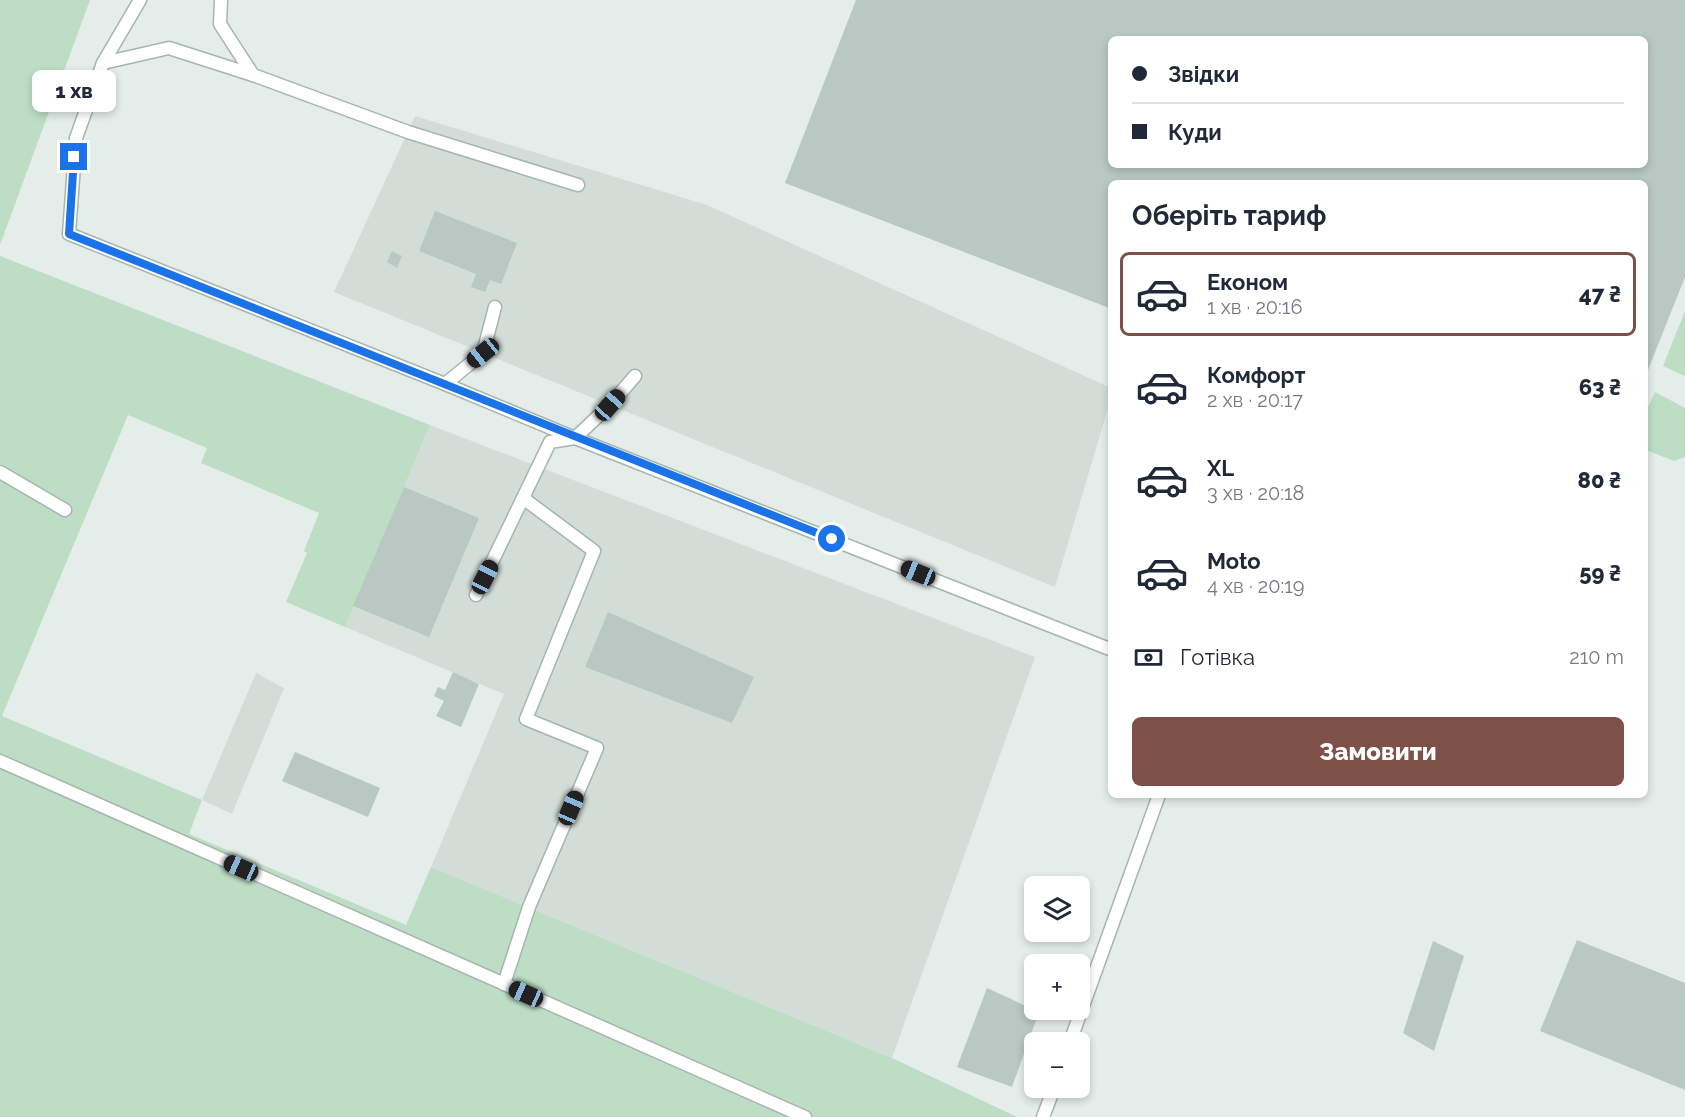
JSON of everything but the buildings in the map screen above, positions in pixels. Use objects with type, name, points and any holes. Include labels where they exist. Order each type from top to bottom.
[{"type":"lane","points":[[140,0],[103,63],[76,138],[69,234],[575,438],[1108,648]]},
{"type":"lane","points":[[221,0],[220,24],[253,75]]},
{"type":"lane","points":[[103,63],[169,48],[253,75],[408,132],[578,185]]},
{"type":"lane","points":[[445,384],[483,353],[495,307]]},
{"type":"lane","points":[[476,595],[550,442],[575,438],[610,405],[635,376]]},
{"type":"lane","points":[[0,472],[65,510]]},
{"type":"lane","points":[[504,984],[529,907],[597,748],[526,719],[594,551],[523,498]]},
{"type":"lane","points":[[0,761],[805,1117]]},
{"type":"lane","points":[[1074,1032],[1158,798]]},
{"type":"lane","points":[[1043,1117],[1050,1098]]},
{"type":"shaded area","points":[[415,116],[707,205],[1108,387],[1108,408],[1055,587],[334,292]]},
{"type":"shaded area","points":[[430,425],[1035,657],[892,1058],[431,867],[504,694],[345,627]]},
{"type":"shaded area","points":[[256,673],[284,688],[232,814],[202,800]]},
{"type":"green space","points":[[0,0],[90,0],[0,245]]},
{"type":"green space","points":[[0,256],[430,425],[345,627],[286,602],[307,553],[304,551],[319,513],[201,463],[207,448],[128,415],[2,716],[202,800],[189,834],[406,925],[431,867],[892,1058],[1017,1117],[0,1117]]},
{"type":"green space","points":[[1685,311],[1685,376],[1663,366]]},
{"type":"green space","points":[[1655,392],[1685,408],[1685,457],[1674,461],[1648,451],[1648,408]]},
{"type":"route","points":[[74,157],[69,234],[832,539]]}]
